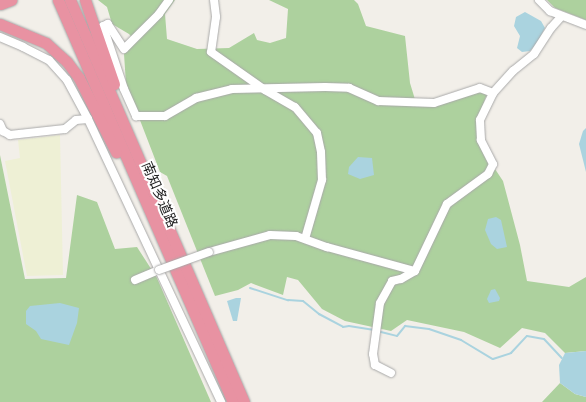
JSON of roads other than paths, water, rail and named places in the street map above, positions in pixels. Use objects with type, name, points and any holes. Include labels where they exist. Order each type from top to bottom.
[{"type":"highway","points":[[0,4],[11,0]]},
{"type":"highway","name":"南知多道路","points":[[58,0],[233,402]]},
{"type":"highway","name":"南知多道路","points":[[70,0],[244,402]]},
{"type":"highway","points":[[85,0],[117,91],[190,264],[190,276]]},
{"type":"highway","points":[[0,24],[46,43],[67,62],[79,78],[151,225],[157,229]]},
{"type":"street","points":[[169,0],[160,14],[124,48],[108,24],[103,26],[124,89],[136,116],[165,116],[196,98],[232,89],[265,90],[325,87],[349,88],[378,101],[434,103],[480,88],[493,93]]},
{"type":"street","points":[[214,0],[216,17],[211,52],[265,90],[295,107],[317,133],[321,152],[322,180],[305,239]]},
{"type":"street","points":[[539,0],[550,11],[561,17],[586,24]]},
{"type":"street","points":[[391,373],[375,365],[373,354],[380,303],[392,281],[401,279],[415,271],[446,204],[488,174],[493,164],[481,140],[480,120],[493,93],[513,71],[534,54],[551,28],[561,17]]},
{"type":"street","points":[[0,37],[48,60],[68,80],[88,119],[221,402]]},
{"type":"street","points":[[0,124],[2,131],[10,136],[65,129],[76,120],[88,119]]},
{"type":"street","points":[[135,280],[209,252],[270,234],[296,236],[327,247],[415,271]]},
{"type":"water","points":[[525,12],[541,21],[545,28],[537,43],[530,51],[522,52],[517,48],[520,36],[514,26],[516,17]]},
{"type":"water","points":[[586,128],[586,172],[579,144],[583,131]]},
{"type":"water","points":[[358,157],[372,158],[374,175],[360,179],[348,174],[349,167]]},
{"type":"water","points":[[496,217],[501,220],[507,247],[497,249],[491,244],[485,230],[488,219]]},
{"type":"water","points":[[495,289],[500,298],[499,301],[489,303],[487,299],[491,290]]},
{"type":"water","points":[[241,298],[237,321],[233,321],[227,301]]},
{"type":"water","points":[[60,303],[79,308],[77,323],[69,345],[41,339],[36,331],[26,324],[26,311],[30,306]]},
{"type":"water","points":[[586,351],[586,397],[575,394],[560,383],[559,365],[565,353]]},
{"type":"waterway","points":[[250,288],[288,300],[303,301],[319,314],[343,327],[349,326],[373,330]]},
{"type":"waterway","points":[[381,332],[397,336],[405,326],[429,329],[461,340],[493,359],[511,353],[527,336],[544,339],[562,358]]}]
